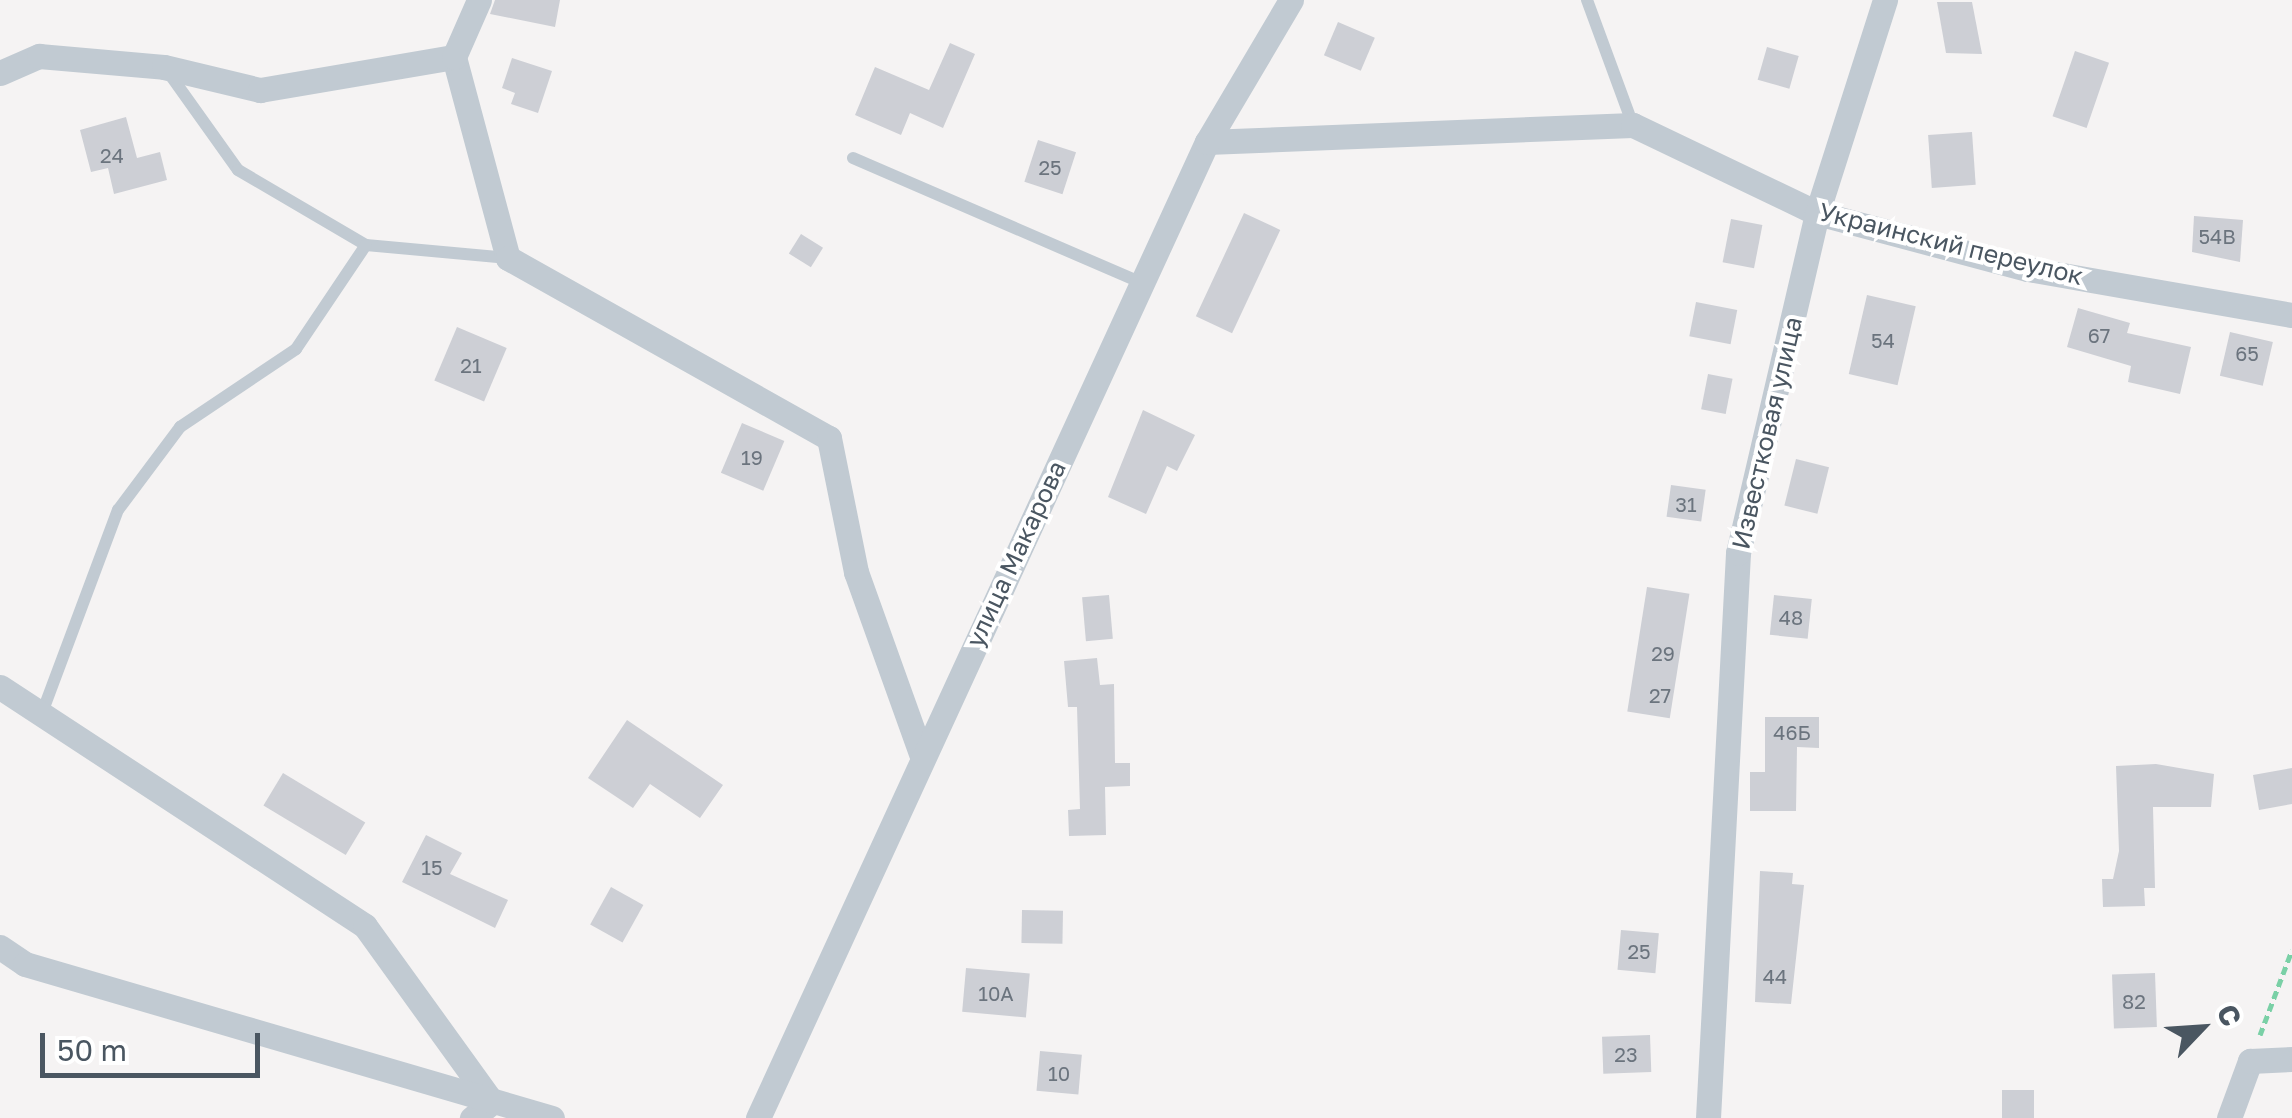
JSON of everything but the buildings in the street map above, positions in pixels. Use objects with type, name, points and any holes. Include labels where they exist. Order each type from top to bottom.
[{"type":"street","points":[[479,0],[454,57],[508,258],[829,438],[856,572],[922,756]]},
{"type":"street","name":"улица Макарова","points":[[758,1118],[1207,142],[1291,0]]},
{"type":"street","name":"Известковая улица","points":[[1708,1118],[1738,553],[1817,213],[1885,0]]},
{"type":"street","points":[[0,72],[39,56],[164,67],[260,90],[454,57]]},
{"type":"street","name":"Украинский переулок","points":[[1207,142],[1633,124],[1817,213],[2028,268],[2292,315]]},
{"type":"street","points":[[0,687],[366,926],[492,1102]]},
{"type":"street","points":[[0,947],[25,964],[552,1118]]},
{"type":"street","points":[[2229,1118],[2250,1061],[2292,1059]]},
{"type":"street","points":[[472,1118],[492,1102]]},
{"type":"lane","points":[[1587,0],[1633,124]]},
{"type":"lane","points":[[164,67],[238,170],[366,244],[508,258]]},
{"type":"lane","points":[[853,158],[1142,283]]},
{"type":"lane","points":[[42,713],[118,510],[180,427],[296,349],[366,244]]},
{"type":"path","points":[[2250,1061],[2292,950]]}]
